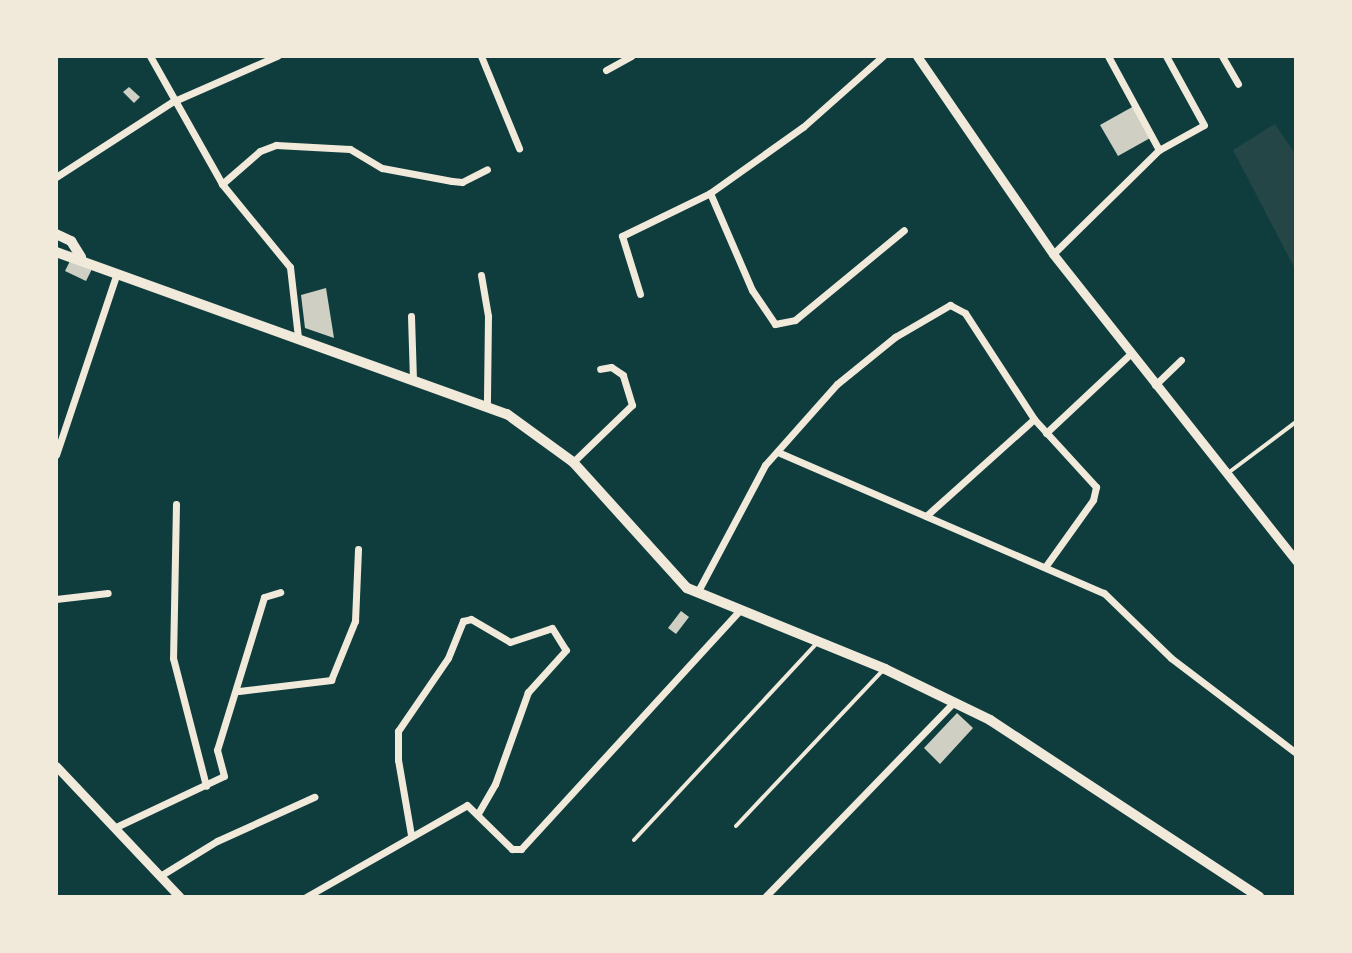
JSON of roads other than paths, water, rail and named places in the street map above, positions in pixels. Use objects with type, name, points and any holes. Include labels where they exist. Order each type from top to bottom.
[{"type":"main road","points":[[56,234],[71,241],[81,257]]},
{"type":"main road","points":[[56,252],[81,257],[117,273],[487,404],[530,428],[573,462],[657,559],[697,593],[819,640],[954,702],[1053,758],[1259,897]]},
{"type":"street","points":[[150,56],[172,102],[222,184],[290,267],[298,337]]},
{"type":"street","points":[[56,177],[172,102],[277,56]]},
{"type":"street","points":[[481,56],[519,148]]},
{"type":"street","points":[[606,70],[631,56]]},
{"type":"street","points":[[640,294],[622,236],[710,193],[803,127],[883,56]]},
{"type":"street","points":[[917,56],[1053,254],[1153,386],[1296,561]]},
{"type":"street","points":[[1108,56],[1159,150]]},
{"type":"street","points":[[1053,254],[1159,150],[1204,125],[1196,104],[1166,56]]},
{"type":"street","points":[[1222,56],[1238,84]]},
{"type":"street","points":[[222,184],[260,151],[276,145],[338,147],[382,168],[462,182],[487,169]]},
{"type":"street","points":[[710,193],[752,290],[775,324],[795,320],[904,230]]},
{"type":"street","points":[[56,455],[117,273]]},
{"type":"street","points":[[481,275],[488,316],[487,404]]},
{"type":"street","points":[[697,593],[760,472],[780,453],[837,384],[895,337],[950,305],[965,313],[1034,419],[1097,491],[1045,567]]},
{"type":"street","points":[[411,316],[413,378]]},
{"type":"street","points":[[1046,433],[1129,355]]},
{"type":"street","points":[[1153,386],[1181,360]]},
{"type":"street","points":[[573,462],[632,405],[623,375],[611,367],[600,369]]},
{"type":"street","points":[[926,516],[1034,419]]},
{"type":"street","points":[[780,453],[1109,596],[1171,658],[1296,753]]},
{"type":"street","points":[[176,504],[173,658],[206,786]]},
{"type":"street","points":[[239,691],[331,680],[355,621],[358,549]]},
{"type":"street","points":[[116,827],[224,776],[217,750],[239,691],[264,597],[280,592]]},
{"type":"street","points":[[56,599],[108,593]]},
{"type":"street","points":[[306,897],[467,805],[515,851],[562,809],[740,610]]},
{"type":"street","points":[[411,835],[398,731],[448,658],[463,621],[471,619],[510,642],[552,628],[566,650],[528,692],[495,784],[478,814]]},
{"type":"street","points":[[765,897],[954,702]]},
{"type":"street","points":[[56,766],[180,897]]},
{"type":"street","points":[[160,876],[227,835],[314,797]]},
{"type":"lane","points":[[1226,474],[1296,422]]},
{"type":"lane","points":[[634,840],[819,640]]},
{"type":"lane","points":[[736,826],[885,669]]}]
